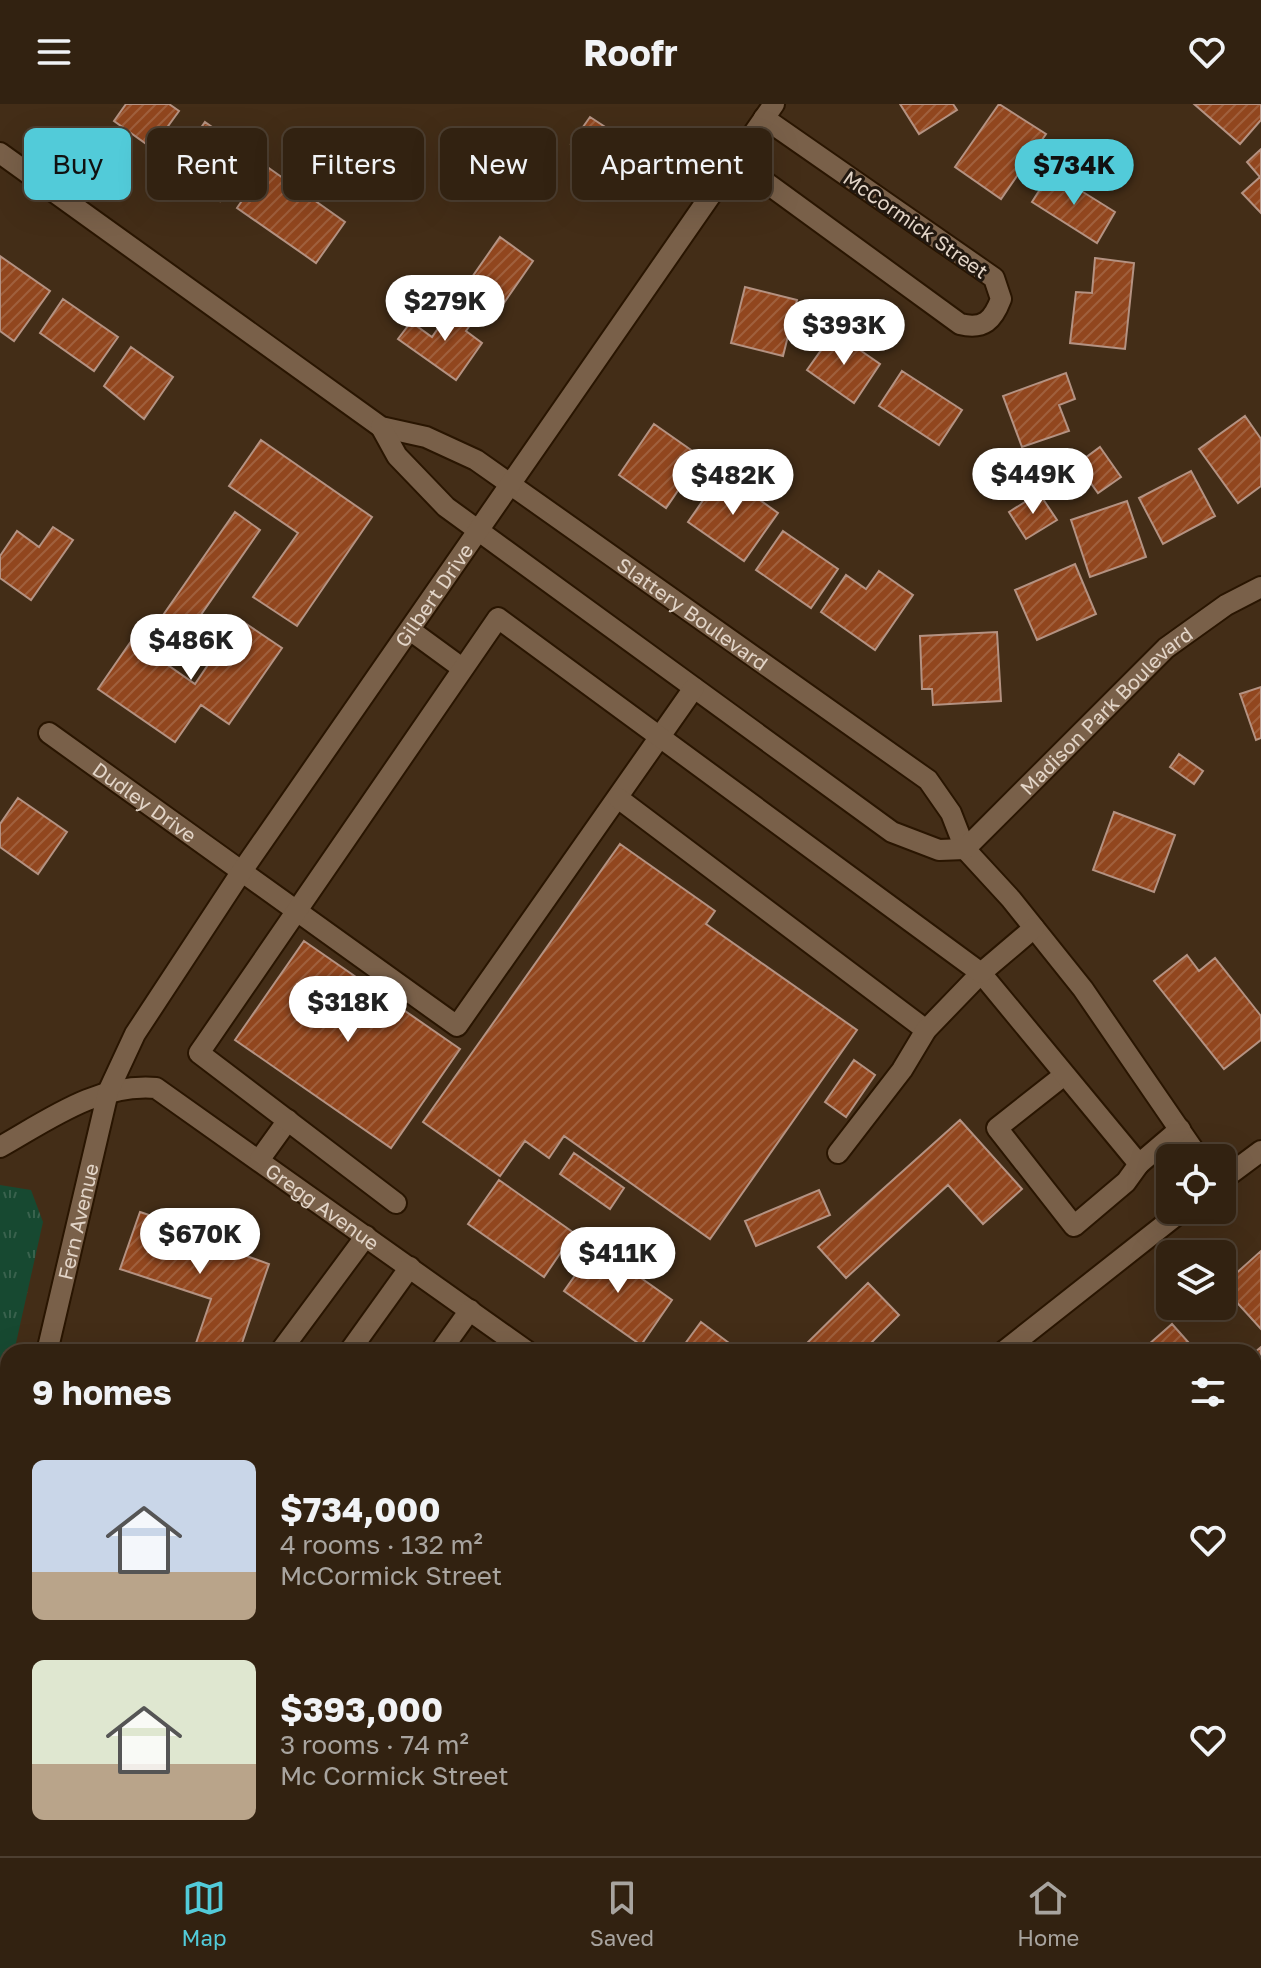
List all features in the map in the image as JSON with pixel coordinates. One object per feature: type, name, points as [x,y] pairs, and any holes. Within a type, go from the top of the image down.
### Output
[{"type":"street","name":"Gilbert Drive","points":[[757,128],[769,111]]},
{"type":"street","name":"McCormick Street","points":[[769,111],[994,278],[1001,299],[994,317],[978,326],[960,324],[772,187]]},
{"type":"street","name":"Slattery Boulevard","points":[[0,153],[381,427],[426,437],[476,460],[928,780],[951,813],[965,849],[1083,989],[1190,1144]]},
{"type":"street","name":"Gilbert Drive","points":[[108,1092],[135,1034],[242,871],[707,200]]},
{"type":"street","name":"Slattery Boulevard","points":[[381,427],[397,456],[425,489],[478,531],[892,832],[939,850],[965,849]]},
{"type":"street","name":"Madison Park Boulevard","points":[[965,849],[1166,648],[1226,605],[1261,587]]},
{"type":"street","points":[[396,1203],[199,1053],[498,618],[981,973],[1063,1076],[1139,1164]]},
{"type":"street","points":[[410,630],[462,668]]},
{"type":"street","points":[[694,688],[618,798],[926,1030]]},
{"type":"street","name":"Dudley Drive","points":[[49,733],[457,1026],[618,798]]},
{"type":"street","points":[[838,1153],[902,1070],[926,1030],[981,973],[1034,928]]},
{"type":"street","points":[[1063,1076],[997,1128],[1074,1226],[1126,1182],[1139,1164],[1180,1129]]},
{"type":"street","name":"Gregg Avenue","points":[[0,1147],[71,1107],[108,1092],[132,1086],[156,1088],[517,1344]]},
{"type":"street","name":"Fern Avenue","points":[[49,1344],[108,1092]]},
{"type":"street","points":[[260,1159],[288,1120]]},
{"type":"street","points":[[1236,1170],[1261,1151]]},
{"type":"street","points":[[1013,1344],[1165,1224]]},
{"type":"street","points":[[286,1344],[366,1236]]},
{"type":"street","points":[[355,1344],[410,1267]]},
{"type":"street","points":[[446,1344],[470,1310]]},
{"type":"green space","points":[[0,1185],[31,1190],[43,1222],[16,1344],[0,1344]]},
{"type":"building","points":[[126,104],[169,104],[179,111],[167,128],[147,128],[147,144],[131,133],[131,128],[124,128],[114,121]]},
{"type":"building","points":[[900,104],[953,104],[957,110],[919,134]]},
{"type":"building","points":[[999,104],[1046,134],[1001,199],[955,167]]},
{"type":"building","points":[[1194,104],[1261,104],[1261,120],[1240,144]]},
{"type":"building","points":[[590,117],[607,128],[582,128]]},
{"type":"building","points":[[1261,149],[1261,213],[1242,193],[1260,177],[1247,162]]},
{"type":"building","points":[[267,167],[283,178],[283,200],[314,200],[345,222],[316,263],[237,208],[243,200],[267,200]]},
{"type":"building","points":[[1051,172],[1115,212],[1097,243],[1032,202]]},
{"type":"building","points":[[500,237],[533,261],[497,313],[463,290]]},
{"type":"building","points":[[0,256],[50,291],[14,341],[0,331]]},
{"type":"building","points":[[1095,258],[1134,263],[1125,349],[1070,343],[1076,292],[1092,293]]},
{"type":"building","points":[[745,287],[797,300],[783,356],[731,343]]},
{"type":"building","points":[[63,299],[118,337],[94,371],[40,333]]},
{"type":"building","points":[[453,307],[473,321],[466,331],[482,343],[456,380],[398,339],[411,322],[432,337]]},
{"type":"building","points":[[834,332],[880,364],[854,403],[807,370]]},
{"type":"building","points":[[131,347],[173,377],[144,419],[104,386]]},
{"type":"building","points":[[902,371],[962,410],[939,445],[879,406]]},
{"type":"building","points":[[1066,373],[1075,399],[1059,405],[1069,431],[1022,447],[1003,396]]},
{"type":"building","points":[[1245,416],[1261,439],[1261,486],[1238,503],[1199,449]]},
{"type":"building","points":[[654,424],[701,457],[666,508],[619,475]]},
{"type":"building","points":[[261,440],[372,517],[297,626],[253,597],[298,533],[229,486]]},
{"type":"building","points":[[1100,447],[1121,477],[1098,493],[1077,464]]},
{"type":"building","points":[[1191,471],[1215,516],[1163,544],[1139,498]]},
{"type":"building","points":[[722,473],[778,513],[744,561],[688,522]]},
{"type":"building","points":[[1039,493],[1057,520],[1026,539],[1009,512]]},
{"type":"building","points":[[1127,501],[1146,557],[1090,577],[1071,520]]},
{"type":"building","points":[[235,512],[260,530],[177,649],[152,631]]},
{"type":"building","points":[[53,527],[73,540],[31,600],[0,578],[0,556],[17,531],[39,547]]},
{"type":"building","points":[[783,531],[838,569],[811,608],[756,570]]},
{"type":"building","points":[[1075,564],[1096,614],[1037,640],[1015,590]]},
{"type":"building","points":[[879,571],[913,595],[875,650],[821,612],[846,575],[866,589]]},
{"type":"building","points":[[239,619],[282,648],[229,724],[201,705],[175,742],[98,689],[132,640],[195,684]]},
{"type":"building","points":[[997,632],[1001,701],[933,705],[932,689],[922,689],[920,636]]},
{"type":"building","points":[[1261,687],[1261,738],[1256,740],[1240,694]]},
{"type":"building","points":[[1179,754],[1203,771],[1194,784],[1170,767]]},
{"type":"building","points":[[18,798],[67,832],[38,874],[0,847],[0,824]]},
{"type":"building","points":[[1114,812],[1175,835],[1154,892],[1093,870]]},
{"type":"building","points":[[620,844],[715,911],[706,924],[857,1030],[710,1239],[564,1136],[549,1158],[525,1141],[500,1176],[423,1122]]},
{"type":"building","points":[[304,941],[460,1049],[391,1148],[235,1040]]},
{"type":"building","points":[[1187,955],[1199,971],[1215,958],[1261,1016],[1261,1040],[1224,1069],[1154,981]]},
{"type":"building","points":[[854,1060],[875,1075],[846,1117],[825,1102]]},
{"type":"building","points":[[960,1120],[1022,1189],[983,1224],[948,1185],[846,1278],[818,1247]]},
{"type":"building","points":[[574,1153],[624,1188],[610,1209],[560,1174]]},
{"type":"building","points":[[499,1180],[574,1233],[544,1277],[468,1224]]},
{"type":"building","points":[[819,1190],[830,1215],[756,1246],[745,1221]]},
{"type":"building","points":[[140,1212],[227,1241],[224,1248],[269,1264],[242,1344],[196,1344],[211,1299],[120,1269]]},
{"type":"building","points":[[596,1246],[672,1300],[640,1344],[564,1291]]},
{"type":"building","points":[[1261,1251],[1261,1329],[1236,1301],[1236,1273]]},
{"type":"building","points":[[868,1283],[899,1315],[870,1344],[806,1344]]},
{"type":"building","points":[[701,1322],[730,1344],[685,1344]]},
{"type":"building","points":[[1172,1324],[1190,1344],[1149,1344]]}]
